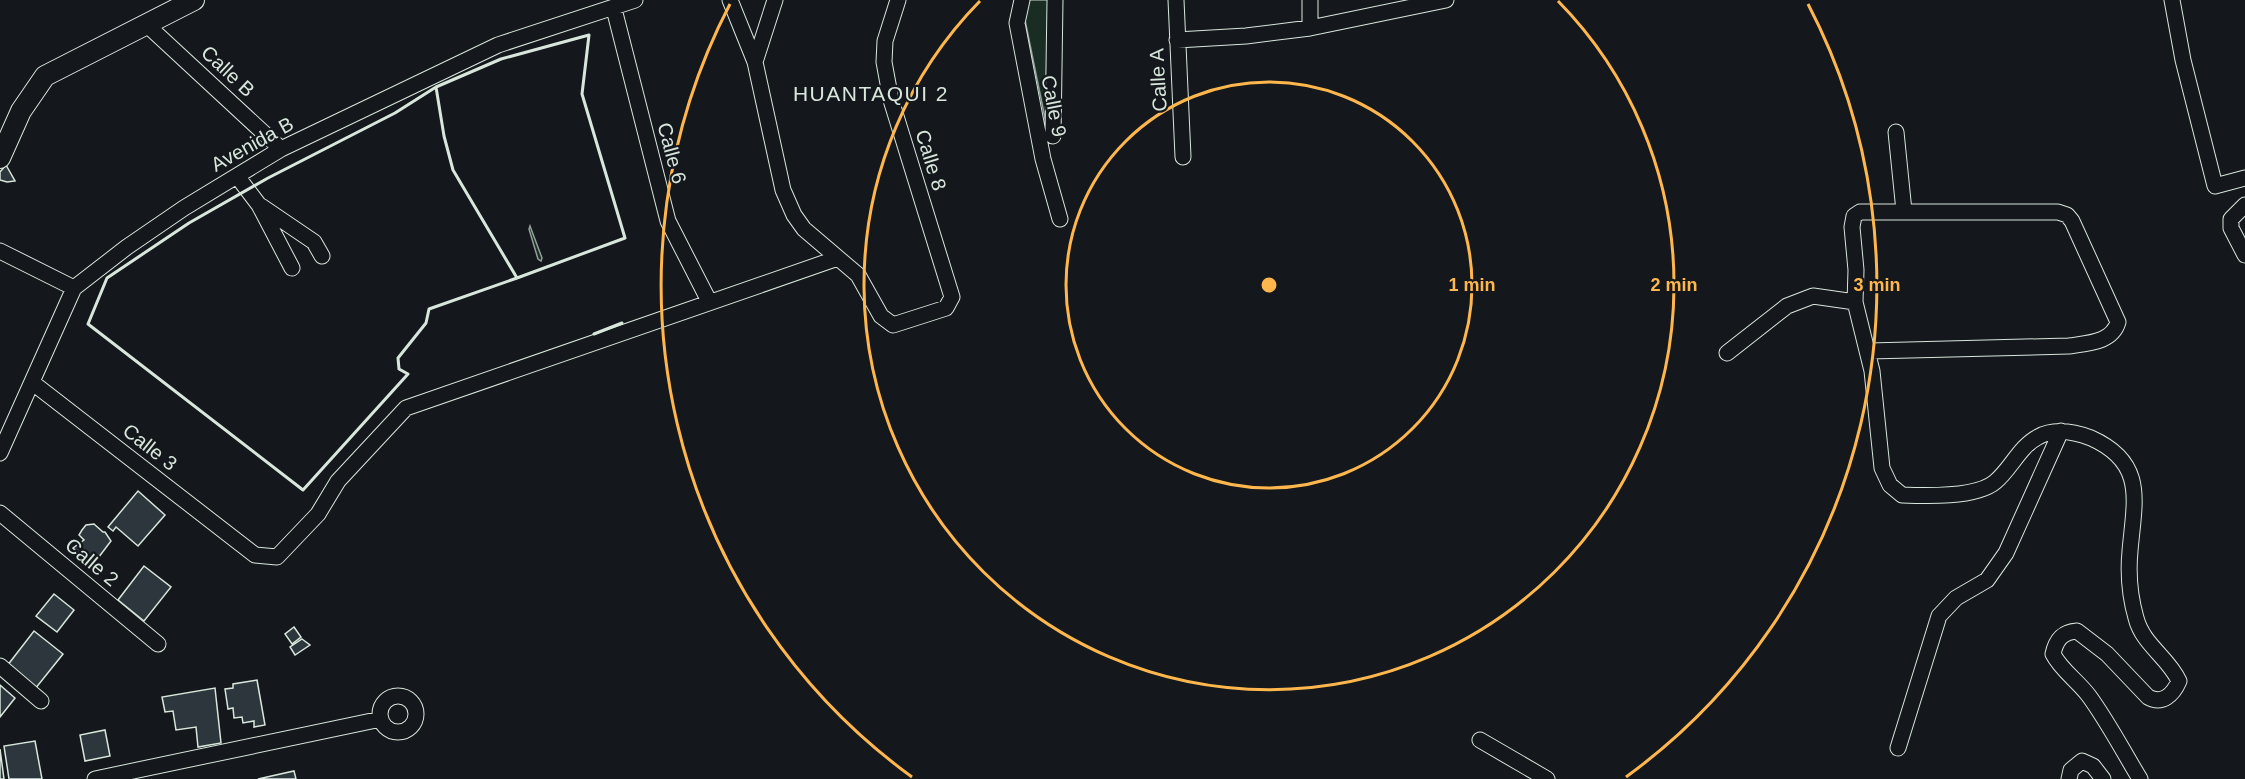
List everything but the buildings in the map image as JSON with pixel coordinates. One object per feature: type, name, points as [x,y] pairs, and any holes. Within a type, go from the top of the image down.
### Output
[{"type":"street","points":[[0,158],[21,111],[45,76],[194,0]]},
{"type":"street","name":"Avenida B","points":[[0,453],[74,288],[127,247],[281,149],[498,45],[614,9],[635,0]]},
{"type":"street","points":[[730,0],[755,63],[786,199],[804,229],[837,258]]},
{"type":"street","points":[[755,63],[776,0]]},
{"type":"street","name":"Calle 8","points":[[837,258],[858,275],[881,316],[893,325],[946,308],[952,297],[891,100],[884,62],[885,41],[898,0]]},
{"type":"street","name":"Calle 9","points":[[1022,0],[1017,23],[1043,159],[1060,219]]},
{"type":"street","points":[[1053,136],[1055,0]]},
{"type":"street","name":"Calle A","points":[[1176,0],[1183,157]]},
{"type":"street","points":[[1310,0],[1310,28]]},
{"type":"street","points":[[1177,40],[1246,36],[1310,28],[1446,0]]},
{"type":"street","points":[[2172,0],[2183,60],[2215,186],[2245,178]]},
{"type":"street","name":"Calle 6","points":[[614,9],[668,221],[708,301]]},
{"type":"street","name":"Calle B","points":[[146,24],[281,149]]},
{"type":"street","points":[[1896,132],[1904,210]]},
{"type":"street","points":[[237,176],[259,205],[292,268]]},
{"type":"street","points":[[259,205],[314,242],[322,256]]},
{"type":"street","points":[[2245,205],[2231,219],[2230,228],[2245,255]]},
{"type":"street","points":[[1869,351],[2069,346],[2097,342],[2112,334],[2118,322],[2067,215],[2058,212],[1877,210],[1854,216],[1852,227],[1856,270],[1855,302],[1869,351],[1882,468],[1890,485],[1902,495],[1979,491],[1995,482],[2030,442],[2040,436],[2061,432],[2080,434],[2100,442],[2127,469],[2136,492],[2130,553],[2130,586],[2135,617],[2145,638],[2179,681],[2175,690],[2163,699],[2154,700],[2148,697],[2107,654],[2077,631],[2068,632],[2060,638],[2053,654],[2058,664],[2079,683],[2101,713],[2140,779]]},
{"type":"street","points":[[0,251],[74,288]]},
{"type":"street","points":[[708,301],[837,258]]},
{"type":"street","points":[[1727,353],[1787,306],[1813,296],[1855,302]]},
{"type":"street","name":"Calle 3","points":[[33,383],[255,555],[273,558],[282,554],[318,514],[338,481],[392,422],[411,406],[708,301]]},
{"type":"street","points":[[1898,748],[1939,616],[1956,598],[1987,580],[2006,553],[2061,432]]},
{"type":"street","name":"Calle 2","points":[[0,513],[158,644]]},
{"type":"street","points":[[0,666],[41,701]]},
{"type":"street","points":[[95,779],[116,777],[381,720]]},
{"type":"street","points":[[1480,740],[1547,779]]},
{"type":"street","points":[[2069,779],[2071,770],[2082,761],[2093,766],[2103,779]]},
{"type":"green space","points":[[1029,0],[1048,0],[1048,133],[1025,20]]},
{"type":"green space","points":[[530,226],[542,258],[541,261],[538,259]]},
{"type":"wall","points":[[589,35],[582,94],[625,238],[517,278],[453,170],[444,136],[436,87],[501,59],[589,35]]},
{"type":"wall","points":[[436,87],[444,136],[453,170],[517,278],[429,309],[426,323],[398,358],[399,369],[408,374],[303,490],[88,324],[107,278],[189,223],[268,178],[395,113],[436,87]]},
{"type":"wall","points":[[594,334],[622,323]]},
{"type":"district","name":"HUANTAQUI 2","points":[[871,93]]}]
